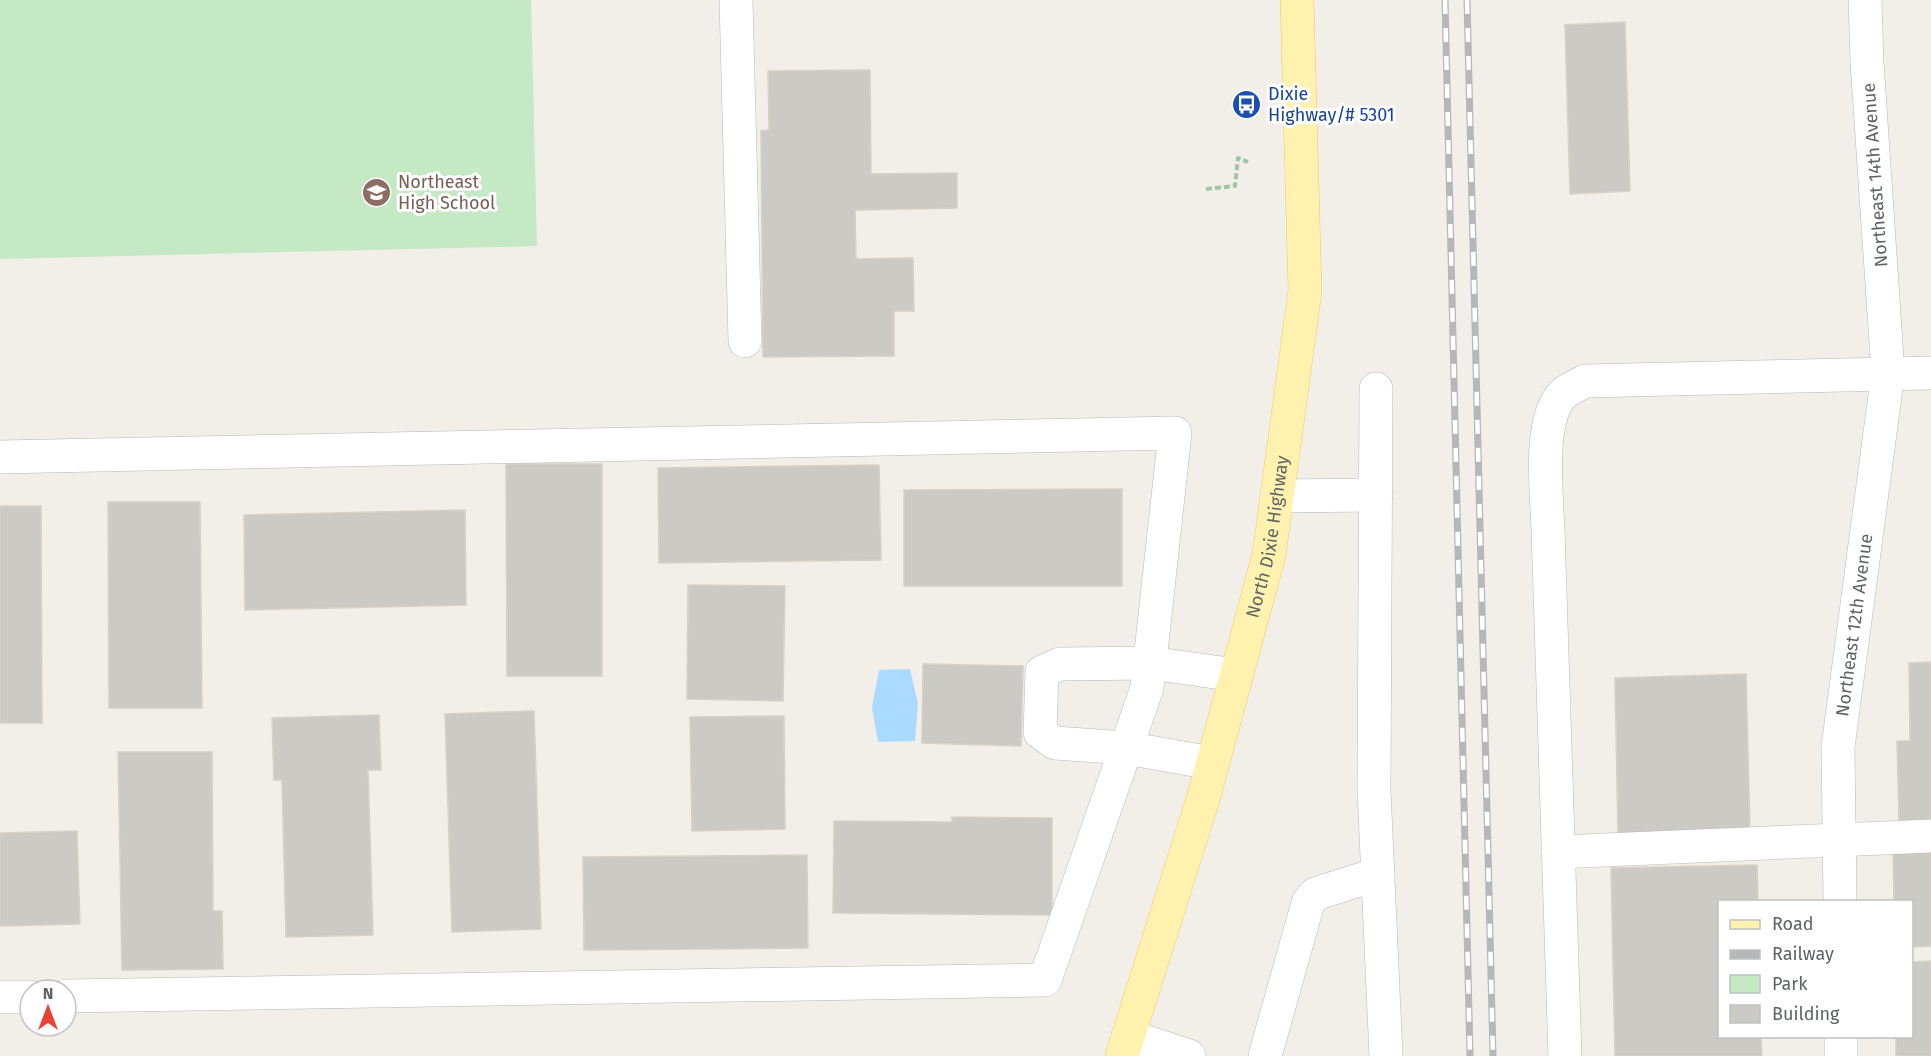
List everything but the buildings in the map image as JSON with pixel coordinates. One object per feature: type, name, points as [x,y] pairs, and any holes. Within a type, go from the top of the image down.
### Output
[{"type":"main road","name":"North Dixie Highway","points":[[1125,1046],[1212,763],[1269,555],[1305,291],[1297,0]]},
{"type":"street","points":[[736,0],[745,341]]},
{"type":"street","name":"Northeast 14th Avenue","points":[[1865,0],[1887,361]]},
{"type":"street","points":[[1565,1056],[1546,443],[1549,417],[1564,393],[1585,381],[1887,361],[1931,373]]},
{"type":"street","name":"Northeast 12th Avenue","points":[[1840,900],[1838,747],[1887,361]]},
{"type":"street","points":[[1376,389],[1374,790],[1386,1056]]},
{"type":"street","points":[[0,458],[1175,433],[1148,688],[1045,980],[78,996]]},
{"type":"street","points":[[1277,496],[1376,495]]},
{"type":"street","points":[[1212,763],[1126,748],[1055,743],[1040,732],[1042,672],[1060,664],[1150,663],[1236,675]]},
{"type":"street","points":[[1558,852],[1931,836]]},
{"type":"street","points":[[1265,1056],[1308,903],[1315,894],[1378,874]]},
{"type":"street","points":[[0,997],[18,997]]},
{"type":"street","points":[[1841,1038],[1841,1056]]},
{"type":"street","points":[[1125,1046],[1189,1056]]},
{"type":"path","points":[[1206,189],[1235,186],[1238,158],[1248,162]]},
{"type":"green space","points":[[0,0],[531,0],[537,246],[0,259]]},
{"type":"water","points":[[910,669],[918,704],[915,741],[878,742],[872,707],[879,670]]},
{"type":"railway","points":[[1445,0],[1470,1056]]},
{"type":"railway","points":[[1467,0],[1493,1056]]},
{"type":"place","name":"Dixie Highway/# 5301","points":[[1247,104]]},
{"type":"place","name":"Northeast High School","points":[[377,192]]}]
